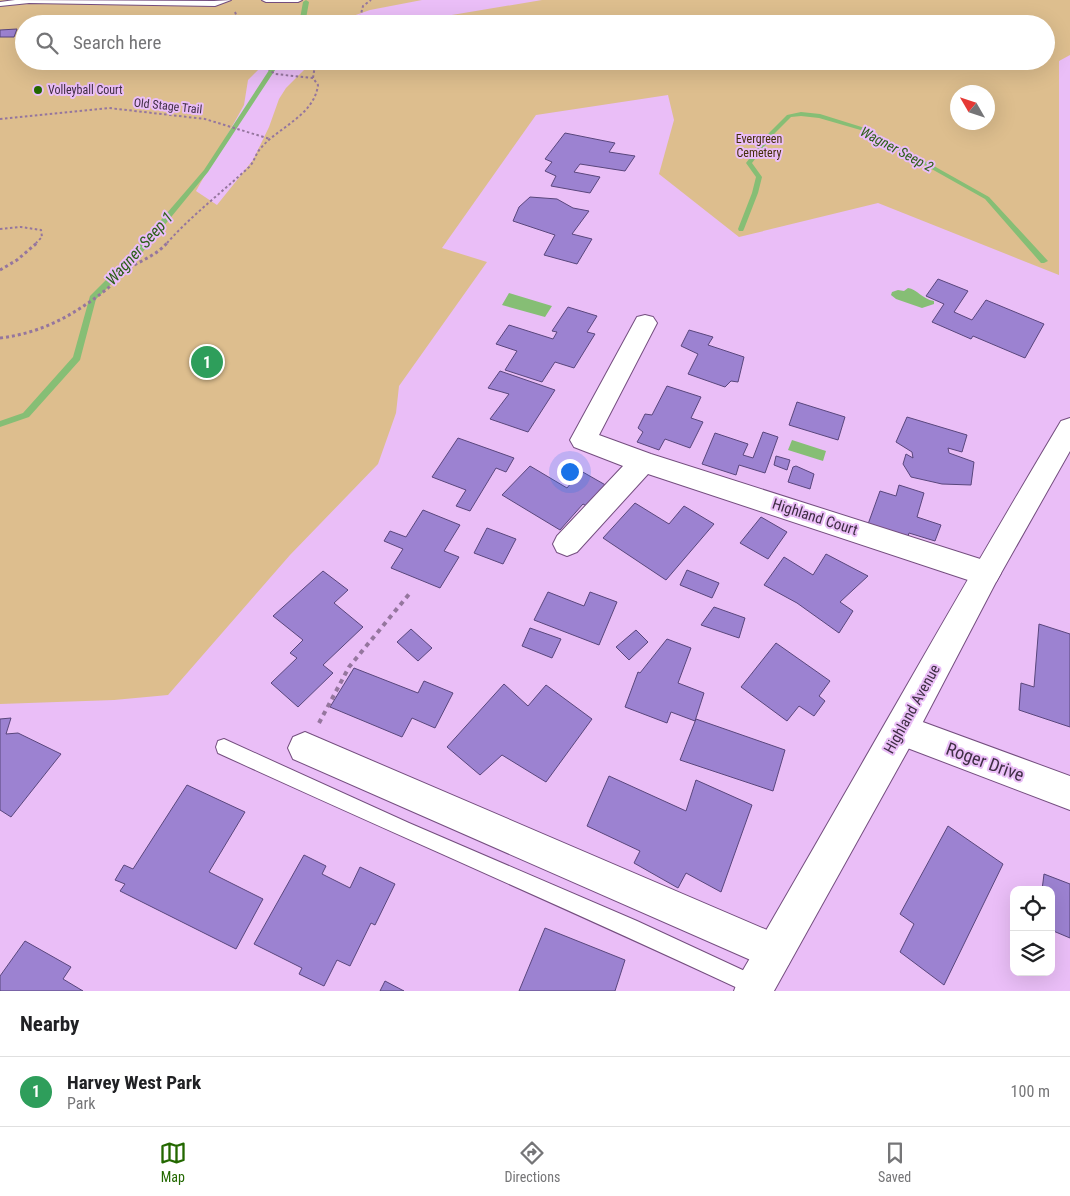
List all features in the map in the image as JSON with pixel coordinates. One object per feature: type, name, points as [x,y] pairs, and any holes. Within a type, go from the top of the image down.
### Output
[{"type":"street","name":"Highland Court","points":[[645,324],[583,440],[643,462],[986,573]]},
{"type":"street","name":"Highland Avenue","points":[[754,988],[901,730],[986,573],[1070,428]]},
{"type":"street","points":[[567,544],[643,462]]},
{"type":"street","name":"Roger Drive","points":[[901,730],[1070,793]]},
{"type":"street","points":[[306,748],[774,952]]},
{"type":"lane","points":[[0,4],[30,1],[214,4],[227,0]]},
{"type":"lane","points":[[266,0],[298,0]]},
{"type":"lane","points":[[224,747],[403,829],[630,928],[754,988]]},
{"type":"path","points":[[361,15],[363,6],[371,0]]},
{"type":"path","points":[[270,70],[275,74],[313,78]]},
{"type":"path","points":[[0,338],[18,336],[58,323],[96,294],[108,288],[121,274],[158,253],[185,223],[250,167],[254,156],[313,101],[318,92],[318,85],[313,78],[314,70]]},
{"type":"path","name":"Old Stage Trail","points":[[0,119],[109,108],[205,119],[271,139]]},
{"type":"path","points":[[0,229],[18,225],[32,227],[41,230],[42,237],[21,258],[0,270]]},
{"type":"path","points":[[306,748],[349,667],[410,593]]},
{"type":"green space","name":"Evergreen Cemetery","points":[[0,0],[422,0],[370,10],[356,15],[15,15],[15,70],[258,70],[248,80],[244,105],[196,191],[217,205],[253,160],[269,127],[279,99],[286,88],[304,70],[1055,70],[1055,15],[453,15],[542,0],[1070,0],[1070,55],[1059,61],[1059,275],[878,203],[739,237],[659,174],[674,120],[668,95],[536,115],[442,248],[487,262],[399,386],[396,413],[378,464],[290,555],[168,695],[114,700],[0,704]]},
{"type":"shaded area","points":[[908,288],[934,301],[934,304],[922,308],[896,299],[891,295],[892,292],[904,291]]},
{"type":"shaded area","points":[[509,293],[552,306],[545,317],[502,305]]},
{"type":"shaded area","points":[[792,440],[826,451],[823,461],[788,450]]},
{"type":"building","points":[[15,29],[14,37],[0,37],[0,30]]},
{"type":"building","points":[[565,133],[615,143],[609,152],[635,156],[625,171],[580,164],[574,172],[600,177],[590,193],[551,186],[556,176],[545,171],[552,162],[545,159]]},
{"type":"building","points":[[530,197],[557,199],[573,208],[589,211],[572,234],[592,239],[577,264],[544,255],[555,235],[513,221],[519,207]]},
{"type":"building","points":[[938,279],[968,291],[954,312],[972,320],[986,300],[1044,324],[1025,358],[973,336],[971,339],[932,322],[944,304],[926,296]]},
{"type":"building","points":[[568,307],[597,316],[587,332],[595,334],[574,368],[555,362],[542,382],[505,370],[517,351],[496,344],[509,325],[553,339],[557,332],[552,331]]},
{"type":"building","points":[[689,330],[713,337],[708,345],[744,357],[738,382],[731,381],[725,387],[688,374],[698,354],[681,346]]},
{"type":"building","points":[[500,371],[555,390],[528,432],[490,419],[509,394],[488,388]]},
{"type":"building","points":[[667,386],[701,397],[691,418],[703,422],[690,448],[665,439],[659,450],[637,442],[643,432],[638,428],[645,414],[652,415]]},
{"type":"building","points":[[797,402],[845,417],[838,440],[789,425]]},
{"type":"building","points":[[907,417],[967,435],[962,452],[948,448],[949,453],[974,462],[971,485],[942,484],[911,477],[903,464],[906,454],[913,458],[912,452],[896,442]]},
{"type":"building","points":[[763,432],[778,437],[765,473],[739,465],[736,475],[702,464],[715,433],[748,444],[743,455],[753,458]]},
{"type":"building","points":[[458,438],[514,458],[506,472],[496,468],[470,511],[456,506],[466,490],[432,477]]},
{"type":"building","points":[[776,456],[790,460],[787,470],[774,465]]},
{"type":"building","points":[[530,466],[567,488],[581,471],[609,487],[590,508],[583,504],[560,530],[502,495]]},
{"type":"building","points":[[796,466],[814,474],[810,489],[788,482],[793,467]]},
{"type":"building","points":[[899,485],[924,493],[917,517],[941,525],[935,541],[909,533],[906,542],[867,527],[880,491],[896,496]]},
{"type":"building","points":[[635,503],[669,524],[684,506],[714,524],[666,580],[603,538]]},
{"type":"building","points":[[423,510],[460,525],[444,551],[459,557],[440,588],[391,568],[403,549],[384,541],[390,531],[406,537]]},
{"type":"building","points":[[761,517],[787,532],[768,559],[740,543]]},
{"type":"building","points":[[487,528],[516,539],[503,564],[474,553]]},
{"type":"building","points":[[826,554],[868,576],[840,602],[853,611],[839,633],[797,603],[764,585],[784,557],[813,575]]},
{"type":"building","points":[[687,570],[719,583],[712,598],[680,585]]},
{"type":"building","points":[[323,571],[348,590],[334,603],[363,627],[323,665],[333,673],[298,707],[271,683],[297,658],[290,653],[303,640],[273,616]]},
{"type":"building","points":[[548,592],[584,606],[590,592],[617,602],[599,645],[534,620]]},
{"type":"building","points":[[714,607],[745,618],[739,638],[701,625]]},
{"type":"building","points":[[1039,624],[1070,634],[1070,727],[1019,710],[1021,683],[1034,687]]},
{"type":"building","points":[[530,628],[561,639],[552,658],[522,646]]},
{"type":"building","points":[[411,629],[432,648],[418,661],[397,642]]},
{"type":"building","points":[[636,630],[648,642],[629,660],[616,647]]},
{"type":"building","points":[[667,639],[691,648],[678,683],[704,693],[695,721],[671,712],[667,723],[625,707],[638,672],[640,673]]},
{"type":"building","points":[[776,643],[830,681],[819,696],[825,701],[814,716],[799,706],[787,721],[741,687]]},
{"type":"building","points":[[354,668],[418,693],[424,681],[453,693],[435,728],[412,718],[402,737],[330,707]]},
{"type":"building","points":[[504,684],[528,706],[546,685],[592,719],[546,782],[502,755],[480,775],[447,747]]},
{"type":"building","points":[[11,718],[6,734],[18,733],[61,754],[11,817],[0,810],[0,719]]},
{"type":"building","points":[[696,719],[785,750],[773,791],[680,760]]},
{"type":"building","points":[[609,776],[686,811],[696,780],[752,805],[721,892],[686,873],[678,888],[634,863],[640,851],[587,826]]},
{"type":"building","points":[[187,785],[245,812],[209,872],[263,899],[236,949],[120,891],[125,884],[115,880],[124,865],[133,869]]},
{"type":"building","points":[[948,826],[1003,864],[944,985],[900,952],[914,924],[900,914]]},
{"type":"building","points":[[304,855],[326,866],[322,874],[350,888],[360,867],[395,884],[375,925],[371,923],[350,966],[337,960],[324,986],[299,974],[302,968],[254,944]]},
{"type":"building","points":[[1044,874],[1070,884],[1070,938],[1055,932],[1055,886],[1042,886]]},
{"type":"building","points":[[545,928],[625,960],[615,991],[519,991]]},
{"type":"building","points":[[25,941],[71,967],[63,979],[83,991],[0,991],[0,976]]},
{"type":"building","points":[[385,981],[404,991],[380,991]]},
{"type":"waterway","name":"Wagner Seep 1","points":[[304,15],[306,2]]},
{"type":"waterway","name":"Wagner Seep 1","points":[[0,424],[26,415],[77,358],[93,298],[133,258],[206,171],[272,70]]},
{"type":"waterway","name":"Wagner Seep 2","points":[[741,229],[759,177],[749,163],[771,134],[789,116],[801,114],[820,116],[866,130],[987,198],[1044,261]]},
{"type":"place","name":"Volleyball Court","points":[[38,90]]},
{"type":"place","name":"Harvey West Park","points":[[207,362]]}]
